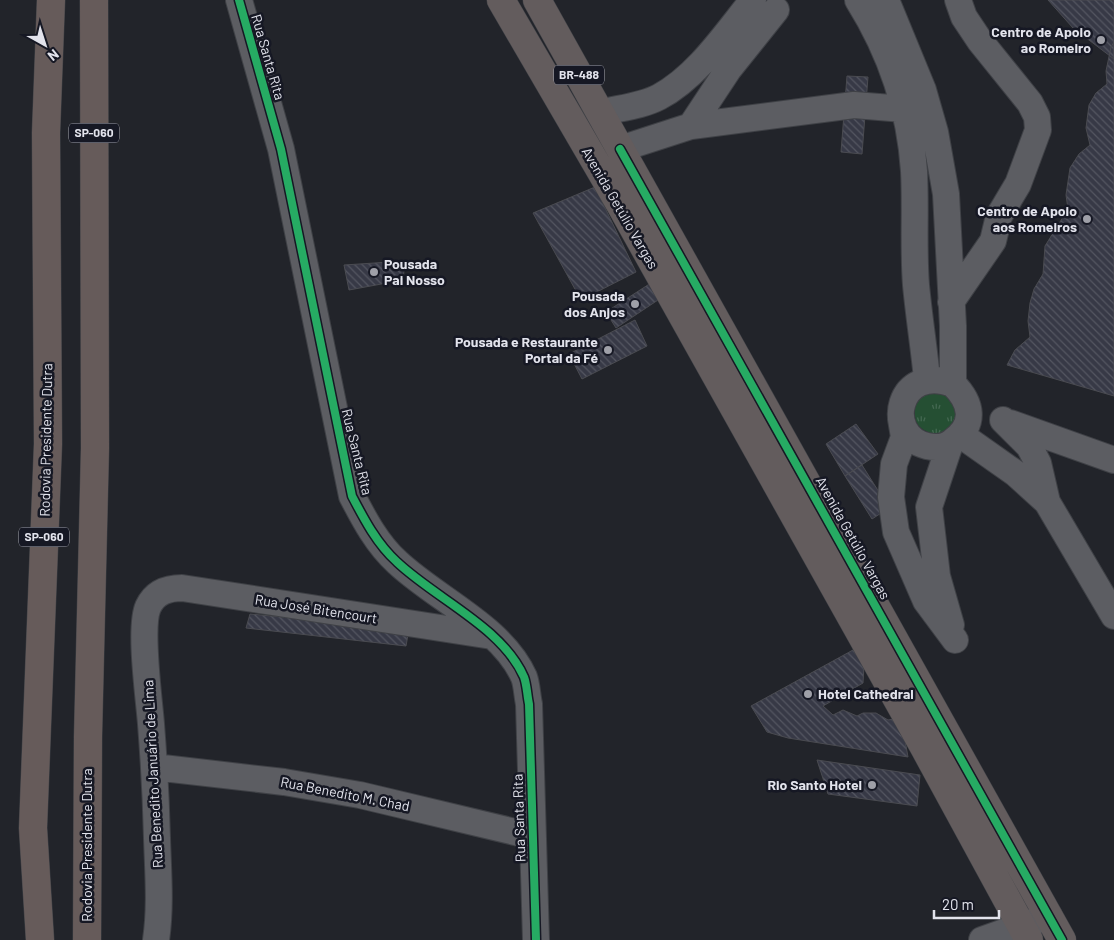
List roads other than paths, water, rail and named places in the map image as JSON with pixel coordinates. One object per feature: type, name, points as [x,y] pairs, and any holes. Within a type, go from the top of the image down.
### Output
[{"type":"highway","name":"Rodovia Presidente Dutra","points":[[40,940],[33,828],[48,444],[46,133],[51,0]]},
{"type":"highway","name":"Rodovia Presidente Dutra","points":[[87,940],[88,737],[95,448],[94,0]]},
{"type":"main road","name":"Avenida Getúlio Vargas","points":[[502,0],[582,142],[621,206],[925,749],[1025,933]]},
{"type":"main road","name":"Avenida Getúlio Vargas","points":[[537,0],[1062,940]]},
{"type":"main road","points":[[582,142],[620,149]]},
{"type":"street","name":"Rua Santa Rita","points":[[239,0],[281,148],[352,496],[366,523],[397,562],[492,636],[513,658],[525,679],[529,704],[536,940]]},
{"type":"street","points":[[858,0],[872,22],[892,65],[904,108],[914,170],[916,285],[927,380]]},
{"type":"street","points":[[886,0],[923,90],[935,132],[946,194],[950,302],[953,326],[953,384]]},
{"type":"street","points":[[950,302],[993,241],[1000,216],[1018,184],[1038,130],[1037,117],[1030,103],[980,41],[964,17],[958,0]]},
{"type":"street","points":[[600,113],[660,96],[681,82],[764,5]]},
{"type":"street","points":[[691,126],[728,70],[764,5]]},
{"type":"street","points":[[620,149],[691,126],[854,105],[904,108]]},
{"type":"street","points":[[941,379],[953,384],[964,395],[969,410],[968,423],[955,440],[929,507],[937,576],[955,640],[926,601],[896,532],[891,497],[894,464],[904,437],[901,406],[906,394],[916,385],[927,380],[941,379]]},
{"type":"street","points":[[969,410],[1003,420],[1114,460]]},
{"type":"street","points":[[901,419],[907,433],[919,444],[934,447],[955,440],[1015,473],[1047,502]]},
{"type":"street","points":[[1003,420],[1028,446],[1038,464],[1047,502],[1114,616]]},
{"type":"street","name":"Rua José Bitencourt","points":[[147,609],[160,592],[170,588],[182,588],[492,636]]},
{"type":"street","name":"Rua Benedito Januário de Lima","points":[[147,609],[145,642],[154,766],[160,910],[156,940]]},
{"type":"street","name":"Rua Benedito M. Chad","points":[[154,766],[284,782],[360,795],[532,836]]},
{"type":"street","points":[[982,940],[1025,933],[1049,916]]},
{"type":"place","name":"Centro de Apoio ao Romeiro","points":[[1101,40]]},
{"type":"place","name":"Centro de Apoio aos Romeiros","points":[[1087,219]]},
{"type":"place","name":"Pousada Pai Nosso","points":[[374,272]]},
{"type":"place","name":"Pousada dos Anjos","points":[[635,304]]},
{"type":"place","name":"Pousada e Restaurante Portal da Fé","points":[[608,350]]},
{"type":"place","name":"Hotel Cathedral","points":[[808,694]]},
{"type":"place","name":"Rio Santo Hotel","points":[[872,785]]}]
